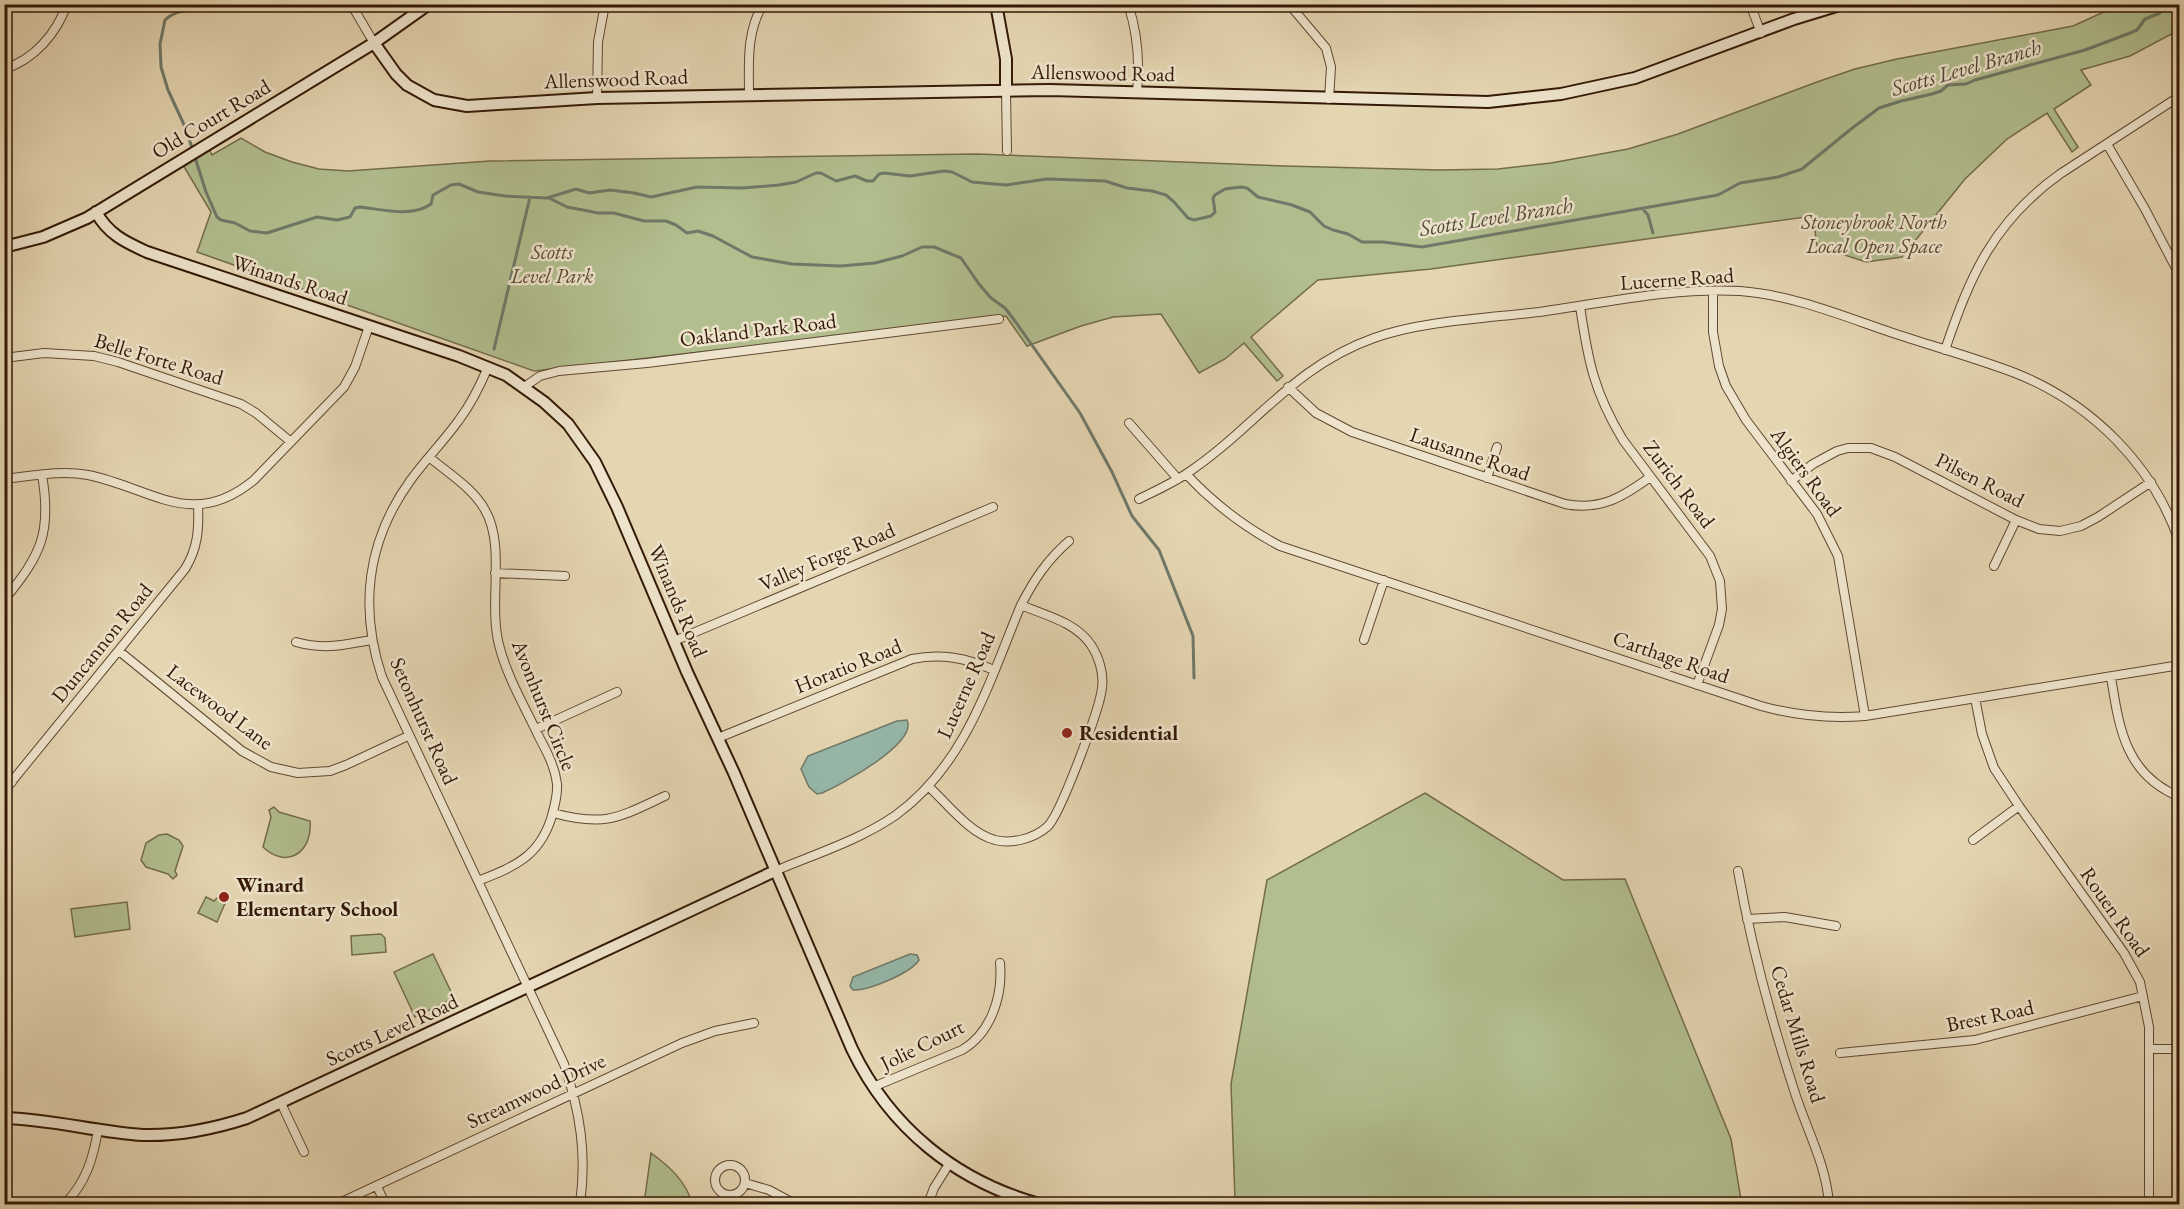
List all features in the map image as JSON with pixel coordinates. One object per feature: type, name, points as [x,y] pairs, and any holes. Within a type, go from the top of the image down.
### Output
[{"type":"street","points":[[4,69],[26,59],[44,44],[57,26],[67,4]]},
{"type":"street","points":[[351,4],[374,43]]},
{"type":"street","name":"Old Court Road","points":[[4,246],[50,234],[96,212],[374,43],[429,4]]},
{"type":"street","points":[[597,98],[598,42],[605,4]]},
{"type":"street","points":[[749,95],[750,37],[763,4]]},
{"type":"street","points":[[996,4],[1006,59],[1007,152]]},
{"type":"street","points":[[1128,4],[1135,27],[1140,64],[1137,92]]},
{"type":"street","points":[[1289,4],[1326,48],[1331,67],[1329,99]]},
{"type":"street","points":[[1750,4],[1761,33]]},
{"type":"street","name":"Allenswood Road","points":[[374,43],[396,74],[407,85],[419,93],[449,104],[467,106],[597,98],[1006,91],[1137,92],[1488,102],[1561,94],[1635,78],[1794,19],[1843,4]]},
{"type":"street","points":[[1945,350],[1964,296],[1986,251],[2014,214],[2044,185],[2180,96]]},
{"type":"street","points":[[2107,144],[2180,276]]},
{"type":"street","name":"Winands Road","points":[[96,212],[108,230],[147,252],[369,326],[506,375],[556,412],[578,437],[595,462],[617,507],[852,1049],[873,1087],[903,1125],[949,1164],[1001,1192],[1039,1204]]},
{"type":"street","name":"Lucerne Road","points":[[1139,499],[1186,474],[1209,457],[1288,387],[1336,354],[1376,337],[1428,326],[1681,293],[1713,291],[1757,293],[1806,304],[2016,374],[2060,396],[2102,426],[2120,443],[2151,482],[2170,518],[2180,544]]},
{"type":"street","name":"Algiers Road","points":[[1713,291],[1713,332],[1719,366],[1726,386],[1746,420],[1821,521],[1838,556],[1865,716]]},
{"type":"street","name":"Zurich Road","points":[[1580,306],[1588,359],[1595,383],[1612,422],[1710,556],[1720,581],[1722,609],[1719,625],[1697,685]]},
{"type":"street","name":"Oakland Park Road","points":[[524,387],[540,376],[559,371],[647,363],[999,319]]},
{"type":"street","points":[[4,479],[74,473],[164,500],[198,506],[240,491],[254,480],[344,387],[369,326]]},
{"type":"street","name":"Belle Forte Road","points":[[4,358],[44,353],[69,353],[118,362],[241,404],[291,441]]},
{"type":"street","name":"Setonhurst Road","points":[[488,368],[459,420],[399,497],[378,544],[373,560],[369,591],[371,640],[382,677],[408,736],[564,1064],[578,1109],[583,1150],[580,1204]]},
{"type":"street","name":"Lausanne Road","points":[[1288,387],[1316,413],[1352,432],[1557,502],[1579,507],[1605,504],[1628,494],[1650,477]]},
{"type":"street","points":[[1129,423],[1178,478]]},
{"type":"street","points":[[1486,478],[1497,447]]},
{"type":"street","name":"Pilsen Road","points":[[1791,481],[1813,464],[1837,451],[1848,448],[1871,448],[1896,457],[2016,520],[2038,529],[2060,531],[2098,517],[2151,482]]},
{"type":"street","name":"Avonhurst Circle","points":[[429,457],[466,488],[485,509],[495,535],[494,618],[499,645],[504,663],[555,773],[557,792],[553,813],[542,841],[533,852],[509,868],[477,881]]},
{"type":"street","name":"Carthage Road","points":[[1186,474],[1221,509],[1260,536],[1305,555],[1761,706],[1803,717],[1865,716],[2180,665]]},
{"type":"street","points":[[4,600],[27,572],[40,548],[47,510],[42,475]]},
{"type":"street","name":"Duncannon Road","points":[[4,791],[191,559],[198,538],[198,506]]},
{"type":"street","name":"Valley Forge Road","points":[[674,640],[993,507]]},
{"type":"street","points":[[1994,566],[2016,520]]},
{"type":"street","name":"Lucerne Road","points":[[776,871],[881,824],[910,803],[944,769],[968,731],[1021,605],[1043,567],[1069,541]]},
{"type":"street","points":[[495,573],[565,576]]},
{"type":"street","points":[[1364,640],[1384,580]]},
{"type":"street","points":[[928,786],[974,829],[994,839],[1005,841],[1027,838],[1047,827],[1059,811],[1100,700],[1102,676],[1096,654],[1078,631],[1021,605]]},
{"type":"street","points":[[296,642],[326,648],[371,640]]},
{"type":"street","name":"Lacewood Lane","points":[[119,651],[242,751],[271,767],[298,773],[330,771],[408,736]]},
{"type":"street","name":"Horatio Road","points":[[718,738],[912,659],[927,656],[959,657],[994,670]]},
{"type":"street","points":[[2111,677],[2118,724],[2128,750],[2146,775],[2166,791],[2180,797]]},
{"type":"street","points":[[536,729],[617,692]]},
{"type":"street","name":"Rouen Road","points":[[1975,698],[1982,734],[1994,768],[2124,953],[2140,982],[2149,1027],[2149,1204]]},
{"type":"street","points":[[4,776],[12,782]]},
{"type":"street","points":[[553,813],[590,821],[605,820],[619,817],[664,796]]},
{"type":"street","points":[[1973,840],[2019,806]]},
{"type":"street","name":"Scotts Level Road","points":[[4,1118],[40,1120],[144,1135],[193,1132],[247,1118],[776,871]]},
{"type":"street","name":"Cedar Mills Road","points":[[1738,871],[1747,919],[1793,1088],[1820,1158],[1829,1204]]},
{"type":"street","points":[[1747,919],[1785,918],[1836,926]]},
{"type":"street","name":"Jolie Court","points":[[873,1087],[962,1050],[982,1035],[998,995],[1000,963]]},
{"type":"street","name":"Brest Road","points":[[1840,1053],[1975,1040],[2144,996]]},
{"type":"street","name":"Streamwood Drive","points":[[337,1204],[682,1043],[715,1031],[754,1023]]},
{"type":"street","points":[[2149,1049],[2180,1049]]},
{"type":"street","points":[[281,1103],[304,1152]]},
{"type":"street","points":[[65,1204],[82,1183],[89,1169],[98,1130]]},
{"type":"street","points":[[928,1204],[934,1188],[949,1164]]},
{"type":"street","points":[[735,1165],[744,1172],[745,1183],[739,1193],[729,1195],[720,1191],[716,1186],[716,1175],[724,1166],[735,1165]]},
{"type":"street","points":[[745,1183],[769,1190],[795,1204]]},
{"type":"street","points":[[376,1186],[385,1204]]},
{"type":"green space","name":"Scotts Level Park","points":[[2119,5],[2179,5],[2179,30],[2130,56],[2081,70],[2091,85],[2054,109],[2078,147],[2072,152],[2047,113],[2007,139],[1965,179],[1902,257],[1866,262],[1817,246],[1813,216],[1431,269],[1318,280],[1251,337],[1283,376],[1277,381],[1244,343],[1225,359],[1199,373],[1161,314],[1113,317],[1027,346],[1006,316],[534,371],[197,252],[211,212],[183,165],[209,149],[212,155],[241,138],[265,152],[292,162],[319,169],[348,171],[490,161],[977,154],[1285,166],[1439,170],[1498,169],[1551,163],[1628,149],[1678,134],[1855,69],[2073,26]]},
{"type":"green space","points":[[1425,793],[1563,880],[1625,879],[1731,1139],[1741,1200],[1235,1200],[1231,1084],[1267,880]]},
{"type":"green space","points":[[274,807],[279,812],[310,821],[307,841],[297,854],[281,857],[263,847],[271,817],[269,810]]},
{"type":"green space","points":[[167,834],[179,840],[183,846],[175,871],[177,875],[173,879],[168,874],[146,867],[141,860],[146,843],[159,835]]},
{"type":"green space","points":[[206,897],[214,901],[222,898],[226,901],[217,922],[198,913]]},
{"type":"green space","points":[[127,902],[130,929],[75,937],[71,909]]},
{"type":"green space","points":[[381,934],[385,938],[386,952],[352,955],[351,936]]},
{"type":"green space","points":[[433,954],[454,998],[415,1017],[394,972]]},
{"type":"green space","points":[[651,1153],[676,1175],[690,1196],[692,1204],[644,1204]]},
{"type":"shaded area","points":[[907,720],[907,729],[901,740],[876,762],[822,793],[817,794],[809,787],[801,769],[808,756],[897,721]]},
{"type":"shaded area","points":[[910,954],[917,955],[919,960],[899,975],[860,990],[853,990],[850,986],[853,977]]},
{"type":"waterway","name":"Scotts Level Branch","points":[[207,4],[175,13],[165,20],[160,44],[161,67],[217,217],[250,231],[267,233],[317,217],[337,220],[350,217],[355,208],[360,207],[396,212],[415,211],[431,204],[433,195],[451,185],[459,184],[478,192],[505,196],[547,198],[576,189],[589,193],[610,190],[651,197],[697,187],[743,188],[779,185],[796,182],[816,173],[821,173],[836,181],[855,176],[873,181],[879,174],[884,173],[910,176],[944,171],[952,172],[972,182],[1006,185],[1047,179],[1105,181],[1127,188],[1166,195],[1188,218],[1194,220],[1211,216],[1215,212],[1213,198],[1215,195],[1225,189],[1241,187],[1247,188],[1258,197],[1310,212],[1324,226],[1348,234],[1362,242],[1422,247],[1718,195],[1740,183],[1778,177],[1802,169],[1879,108],[1932,94],[1948,85],[1966,84],[2085,50],[2137,30],[2145,19],[2160,13],[2166,4]]},
{"type":"waterway","points":[[494,349],[530,197]]},
{"type":"waterway","points":[[549,198],[567,207],[598,213],[614,213],[644,221],[666,221],[687,233],[698,231],[713,236],[752,257],[792,264],[841,266],[875,263],[902,256],[922,247],[934,247],[961,258],[979,284],[991,298],[1005,308],[1015,321],[1080,413],[1112,472],[1132,516],[1159,550],[1193,636],[1194,678]]},
{"type":"waterway","points":[[1642,208],[1648,215],[1653,233]]},
{"type":"place","name":"Residential","points":[[1067,733]]},
{"type":"place","name":"Winard Elementary School","points":[[224,897]]},
{"type":"park label","name":"Stoneybrook North Local Open Space","points":[[1874,234]]}]
